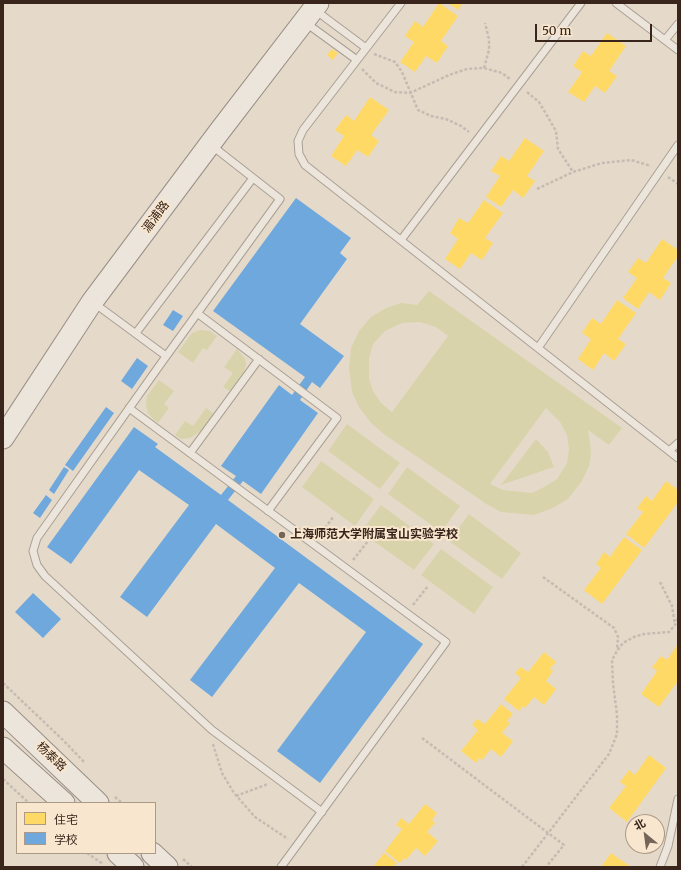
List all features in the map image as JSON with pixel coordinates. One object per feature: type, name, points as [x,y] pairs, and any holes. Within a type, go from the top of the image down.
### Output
[{"type":"street","name":"湄浦路","points":[[3,438],[92,302],[312,11]]},
{"type":"street","name":"杨泰路","points":[[3,712],[105,798]]},
{"type":"street","name":"杨泰路","points":[[3,748],[63,802]]},
{"type":"street","points":[[119,854],[133,867]]},
{"type":"street","points":[[153,854],[167,867]]},
{"type":"lane","points":[[401,3],[303,130],[298,141],[299,154],[305,165],[678,458]]},
{"type":"lane","points":[[401,240],[581,3]]},
{"type":"lane","points":[[616,3],[678,50]]},
{"type":"lane","points":[[312,11],[365,49]]},
{"type":"lane","points":[[312,11],[357,60]]},
{"type":"lane","points":[[665,40],[678,24]]},
{"type":"lane","points":[[210,144],[280,199],[37,538],[33,551],[37,566],[45,576],[212,730],[322,812]]},
{"type":"lane","points":[[538,348],[678,145]]},
{"type":"lane","points":[[136,333],[253,178]]},
{"type":"lane","points":[[92,302],[166,356]]},
{"type":"lane","points":[[197,313],[337,418],[268,511]]},
{"type":"lane","points":[[190,453],[224,404],[259,359]]},
{"type":"lane","points":[[129,408],[446,642],[281,867]]},
{"type":"lane","points":[[669,451],[678,443]]},
{"type":"lane","points":[[660,867],[668,846],[678,799]]},
{"type":"path","points":[[484,68],[489,50],[490,39],[485,23]]},
{"type":"path","points":[[365,49],[395,62],[402,72],[418,110],[431,116],[446,118],[478,138]]},
{"type":"path","points":[[357,60],[365,72],[376,83],[395,92],[410,93],[449,75],[467,69],[484,68],[502,73],[539,102],[556,131],[558,149],[573,172]]},
{"type":"path","points":[[537,189],[573,172],[602,163],[631,160],[649,165],[660,171]]},
{"type":"path","points":[[313,544],[334,516]]},
{"type":"path","points":[[346,569],[368,541]]},
{"type":"path","points":[[544,577],[614,628],[618,637],[617,650]]},
{"type":"path","points":[[660,582],[672,606],[675,625]]},
{"type":"path","points":[[407,613],[428,586]]},
{"type":"path","points":[[522,867],[609,754],[617,734],[617,715],[612,660],[617,650],[623,643],[634,637],[644,634],[669,632],[675,625],[678,618]]},
{"type":"path","points":[[3,684],[64,741],[86,764]]},
{"type":"path","points":[[212,730],[214,747],[222,773],[236,796],[255,817],[297,845]]},
{"type":"path","points":[[422,738],[564,845],[546,867]]},
{"type":"path","points":[[3,779],[28,802]]},
{"type":"path","points":[[236,796],[280,780]]},
{"type":"path","points":[[105,798],[119,802]]},
{"type":"path","points":[[88,854],[107,867]]},
{"type":"shaded area","points":[[429,291],[622,428],[609,445],[588,430],[591,455],[589,466],[582,481],[568,499],[553,508],[534,515],[501,512],[488,505],[385,435],[371,423],[359,407],[352,392],[349,368],[351,348],[359,331],[371,317],[386,308],[401,303],[417,305]],"holes":[[[420,322],[436,327],[448,336],[392,412],[381,403],[373,391],[369,379],[369,358],[373,344],[385,331],[402,323]],[[546,408],[560,422],[567,435],[569,450],[567,463],[557,479],[532,493],[503,490],[490,484]]]},
{"type":"shaded area","points":[[200,330],[210,331],[217,336],[207,350],[203,348],[193,363],[178,352],[192,333]]},
{"type":"shaded area","points":[[237,349],[245,359],[246,365],[244,372],[230,391],[223,387],[233,373],[224,367]]},
{"type":"shaded area","points":[[159,380],[174,391],[164,404],[169,408],[158,423],[148,413],[146,404],[147,396]]},
{"type":"shaded area","points":[[206,408],[214,414],[201,431],[190,438],[181,439],[175,435],[185,421],[193,426]]},
{"type":"shaded area","points":[[347,424],[400,463],[380,489],[328,451]]},
{"type":"shaded area","points":[[536,439],[548,452],[554,467],[501,485]]},
{"type":"shaded area","points":[[321,461],[374,499],[355,526],[302,487]]},
{"type":"shaded area","points":[[407,467],[460,506],[441,532],[388,494]]},
{"type":"shaded area","points":[[381,505],[434,544],[414,570],[361,532]]},
{"type":"shaded area","points":[[469,514],[521,553],[502,579],[449,541]]},
{"type":"shaded area","points":[[441,549],[493,587],[474,614],[421,575]]},
{"type":"building: 住宅","points":[[439,3],[458,16],[441,41],[448,46],[437,63],[426,56],[415,72],[400,62],[414,42],[405,36],[415,21],[423,27]]},
{"type":"building: 住宅","points":[[448,3],[463,3],[458,10]]},
{"type":"building: 住宅","points":[[607,33],[626,46],[609,71],[617,76],[605,93],[595,86],[584,102],[568,92],[582,72],[573,66],[583,51],[591,56]]},
{"type":"building: 住宅","points":[[332,49],[338,53],[333,60],[327,55]]},
{"type":"building: 住宅","points":[[370,97],[389,110],[371,135],[379,141],[368,157],[357,150],[346,166],[331,156],[344,136],[335,130],[346,115],[354,121]]},
{"type":"building: 住宅","points":[[525,138],[544,151],[527,176],[535,181],[523,198],[513,190],[501,207],[486,197],[500,176],[491,171],[501,156],[509,161]]},
{"type":"building: 住宅","points":[[484,200],[503,213],[485,238],[493,243],[482,260],[471,253],[460,269],[445,259],[458,239],[450,233],[459,218],[468,223]]},
{"type":"building: 住宅","points":[[662,239],[678,250],[678,256],[663,278],[671,283],[660,300],[649,292],[638,309],[623,298],[637,278],[628,272],[638,258],[646,263]]},
{"type":"building: 住宅","points":[[617,300],[636,313],[618,339],[626,344],[614,361],[604,353],[593,370],[578,359],[591,339],[582,333],[592,318],[601,324]]},
{"type":"building: 住宅","points":[[666,481],[678,490],[678,502],[644,548],[626,534],[643,512],[637,508],[646,496],[652,501]]},
{"type":"building: 住宅","points":[[624,537],[642,550],[602,604],[584,590],[601,568],[596,564],[604,552],[610,557]]},
{"type":"building: 住宅","points":[[678,644],[678,681],[659,707],[641,694],[657,671],[652,667],[661,656],[667,660]]},
{"type":"building: 住宅","points":[[544,652],[556,662],[550,669],[553,671],[546,681],[556,689],[544,705],[534,697],[525,708],[523,706],[519,711],[504,699],[521,678],[515,673],[520,667],[528,672]]},
{"type":"building: 住宅","points":[[501,704],[513,714],[507,721],[510,723],[502,733],[513,741],[501,757],[491,749],[482,760],[479,758],[476,763],[461,751],[478,730],[472,725],[477,719],[485,724]]},
{"type":"building: 住宅","points":[[649,755],[666,768],[633,814],[625,814],[625,820],[609,808],[626,786],[620,782],[629,770],[635,775]]},
{"type":"building: 住宅","points":[[425,804],[437,813],[432,820],[435,823],[427,832],[438,841],[425,856],[416,848],[406,860],[404,858],[400,863],[385,851],[402,829],[396,825],[401,818],[409,824]]},
{"type":"building: 住宅","points":[[384,853],[397,863],[393,867],[373,867]]},
{"type":"building: 住宅","points":[[611,853],[631,867],[601,867]]},
{"type":"building: 学校","points":[[296,198],[351,238],[340,253],[347,259],[300,324],[344,356],[320,388],[312,382],[300,400],[318,413],[261,494],[243,481],[228,500],[423,644],[320,783],[277,751],[366,632],[299,583],[212,697],[190,680],[275,568],[216,524],[147,617],[120,597],[189,505],[139,470],[71,564],[47,547],[134,427],[158,444],[155,447],[221,495],[236,476],[221,466],[279,385],[292,395],[305,377],[213,311]]},
{"type":"building: 学校","points":[[173,310],[183,316],[173,331],[163,325]]},
{"type":"building: 学校","points":[[137,358],[148,366],[132,389],[121,381]]},
{"type":"building: 学校","points":[[106,407],[114,413],[73,471],[65,465]]},
{"type":"building: 学校","points":[[64,467],[69,470],[54,494],[49,490]]},
{"type":"building: 学校","points":[[46,495],[52,500],[40,518],[33,513]]},
{"type":"building: 学校","points":[[33,593],[61,619],[43,638],[15,612]]},
{"type":"place","name":"上海师范大学附属宝山实验学校","points":[[282,535]]}]
